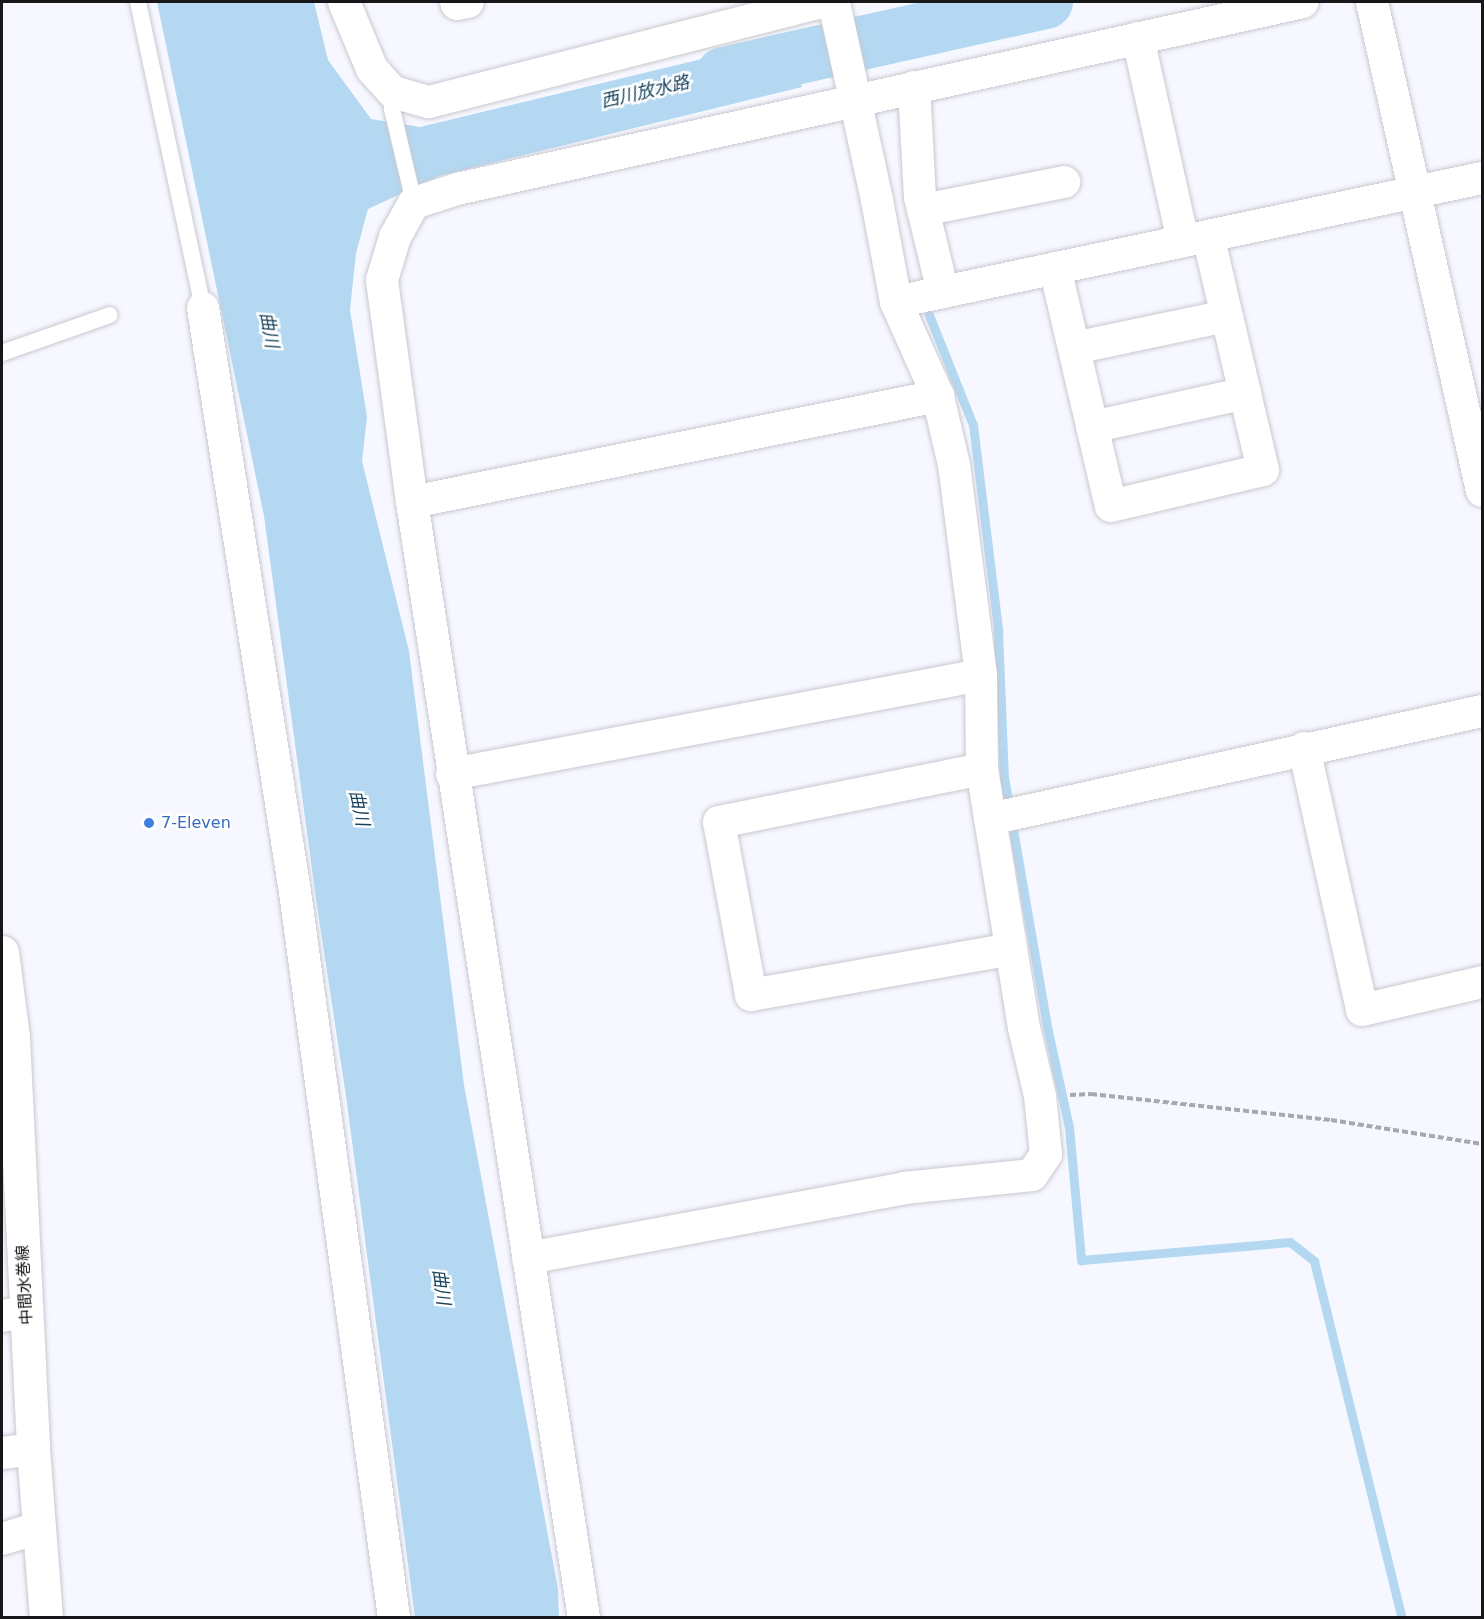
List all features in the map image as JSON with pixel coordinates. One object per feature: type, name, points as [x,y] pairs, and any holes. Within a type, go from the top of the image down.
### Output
[{"type":"main road","name":"中間水巻線","points":[[2,952],[7,1038],[17,1451],[39,1528],[46,1617]]},
{"type":"street","points":[[344,2],[372,69],[392,101],[429,102],[831,5],[852,88],[896,302],[938,396],[954,465],[981,675],[982,769],[1024,1028],[1040,1096],[1046,1154],[1032,1175],[904,1188],[528,1258]]},
{"type":"street","points":[[456,2],[457,4],[468,2]]},
{"type":"street","points":[[584,1617],[452,774],[382,280],[395,237],[412,196],[457,189],[852,88],[914,87],[1302,2]]},
{"type":"street","points":[[1372,2],[1417,193],[1482,491]]},
{"type":"street","points":[[1054,268],[1111,506],[1263,470],[1226,316],[1195,239],[1138,38]]},
{"type":"street","points":[[914,87],[920,197],[943,292]]},
{"type":"street","points":[[896,302],[1482,178]]},
{"type":"street","points":[[923,210],[1064,182]]},
{"type":"street","points":[[203,308],[295,892],[394,1617]]},
{"type":"street","points":[[1074,348],[1226,316]]},
{"type":"street","points":[[1092,427],[1245,393]]},
{"type":"street","points":[[412,502],[938,396]]},
{"type":"street","points":[[452,774],[981,675]]},
{"type":"street","points":[[990,819],[1304,748],[1482,711]]},
{"type":"street","points":[[1304,748],[1362,1010],[1482,982]]},
{"type":"street","points":[[982,769],[719,822],[751,995],[1011,950]]},
{"type":"street","points":[[2,1539],[39,1528]]},
{"type":"lane","points":[[138,2],[203,308]]},
{"type":"lane","points":[[392,101],[412,196]]},
{"type":"lane","points":[[2,353],[110,315]]},
{"type":"path","points":[[1040,1096],[1102,1095],[1330,1120],[1482,1144]]},
{"type":"water","name":"曲川","points":[[157,2],[314,2],[328,60],[371,119],[420,127],[789,38],[802,87],[439,176],[368,209],[356,253],[350,310],[367,417],[362,461],[409,651],[464,1085],[558,1589],[559,1617],[415,1617],[346,1096],[317,906],[264,516]]},
{"type":"waterway","name":"西川放水路","points":[[723,74],[1046,2]]},
{"type":"waterway","points":[[929,315],[973,425],[998,630],[1004,777],[1048,1031],[1069,1127],[1081,1260],[1290,1242],[1314,1261],[1402,1618]]},
{"type":"place","name":"7-Eleven","points":[[149,823]]}]
